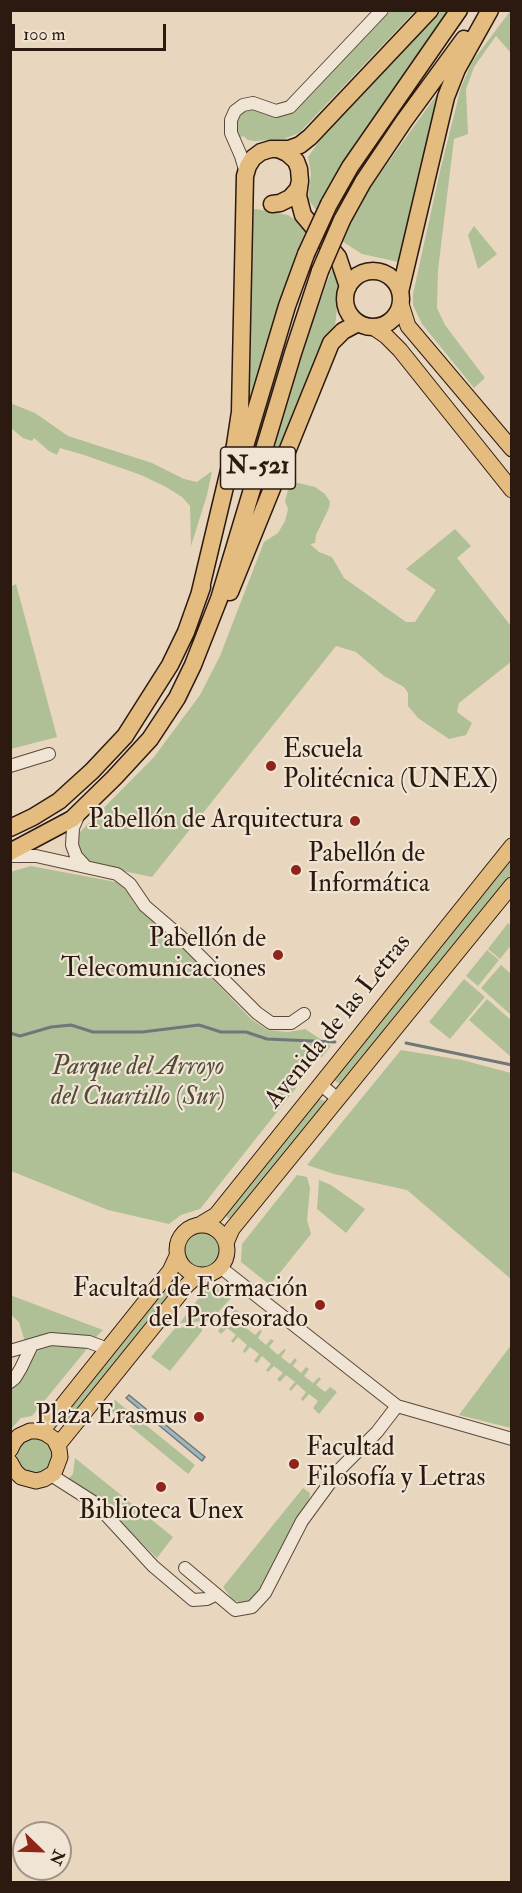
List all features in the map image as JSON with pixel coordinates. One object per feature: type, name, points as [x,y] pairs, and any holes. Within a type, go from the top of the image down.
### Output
[{"type":"highway","points":[[199,596],[235,445],[240,412],[246,176],[253,158],[271,150],[289,149],[300,145],[310,137],[430,10]]},
{"type":"highway","name":"N-521","points":[[10,828],[59,801],[92,771],[124,736],[170,665],[186,632],[199,596],[287,306],[306,254],[329,204],[350,167],[459,10]]},
{"type":"highway","name":"N-521","points":[[10,854],[72,819],[150,739],[177,698],[193,665],[219,599],[292,353],[320,271],[342,220],[363,182],[404,121],[484,10]]},
{"type":"highway","points":[[193,665],[217,624],[331,343],[343,331],[365,325],[384,325],[391,321],[398,312],[446,97],[457,69],[490,10]]},
{"type":"highway","points":[[271,150],[289,154],[296,161],[300,180],[298,196],[303,215],[338,257],[348,287]]},
{"type":"highway","points":[[246,176],[254,196],[260,201],[303,215]]},
{"type":"highway","points":[[272,204],[290,198],[298,189],[300,180]]},
{"type":"highway","points":[[338,257],[367,272]]},
{"type":"highway","points":[[365,325],[351,317],[346,307],[345,298],[348,287],[355,277],[367,272],[378,272],[389,276],[396,283],[400,298]]},
{"type":"main road","points":[[400,298],[408,326],[512,449]]},
{"type":"main road","points":[[365,325],[387,336],[400,350],[512,490]]},
{"type":"main road","name":"Avenida de las Letras","points":[[201,1224],[216,1215],[512,846]]},
{"type":"main road","name":"Avenida de las Letras","points":[[226,1243],[232,1229],[512,885]]},
{"type":"main road","points":[[42,1431],[170,1271],[177,1256],[177,1243],[181,1234],[201,1224],[216,1229],[226,1243],[226,1257],[220,1267],[208,1274],[198,1275],[185,1269],[177,1256]]},
{"type":"main road","points":[[58,1445],[180,1294],[198,1275]]},
{"type":"main road","points":[[10,1450],[14,1442],[23,1434],[30,1431],[42,1431],[51,1436],[58,1445],[60,1461],[51,1475],[40,1480],[28,1480],[18,1474],[10,1462]]},
{"type":"street","points":[[246,176],[231,133],[231,120],[236,111],[243,105],[253,103],[276,111],[290,107],[382,10]]},
{"type":"street","points":[[237,146],[271,150]]},
{"type":"street","points":[[10,766],[49,754]]},
{"type":"street","points":[[80,810],[73,828],[72,845],[76,856],[86,867]]},
{"type":"street","points":[[10,854],[36,856],[117,874],[130,885],[145,906],[180,936],[257,1013],[271,1023],[291,1023],[304,1014]]},
{"type":"street","points":[[320,1084],[338,1099]]},
{"type":"street","points":[[220,1267],[398,1406],[512,1439]]},
{"type":"street","points":[[10,1351],[51,1339],[89,1342],[108,1348]]},
{"type":"street","points":[[10,1382],[18,1373],[32,1345]]},
{"type":"street","points":[[185,1568],[235,1610],[252,1606],[265,1593],[302,1521],[340,1469],[377,1432],[398,1406]]},
{"type":"street","points":[[51,1475],[95,1503],[153,1566],[193,1600],[207,1599],[215,1595]]},
{"type":"green space","points":[[511,10],[511,53],[496,36],[474,67],[466,89],[468,134],[454,139],[438,270],[437,308],[445,325],[485,378],[474,388],[422,324],[413,305],[413,294],[461,87],[472,62]]},
{"type":"green space","points":[[390,11],[415,11],[299,133],[284,139],[255,141],[243,136],[240,138],[235,124],[241,113],[255,108],[276,116],[294,112]]},
{"type":"green space","points":[[437,11],[450,11],[361,136],[316,210],[308,199],[311,174],[308,157],[320,140],[318,137]]},
{"type":"green space","points":[[445,83],[403,263],[362,254],[342,241],[351,222],[369,189]]},
{"type":"green space","points":[[251,210],[288,215],[307,228],[296,253],[248,403]]},
{"type":"green space","points":[[474,226],[497,254],[478,269],[468,235]]},
{"type":"green space","points":[[334,263],[340,282],[335,326],[254,516],[311,326]]},
{"type":"green space","points":[[10,403],[35,413],[68,436],[152,463],[184,479],[197,482],[212,471],[191,546],[190,506],[182,497],[141,475],[60,448],[57,455],[34,438],[32,441],[23,438],[11,428]]},
{"type":"green space","points":[[299,483],[315,487],[325,494],[330,502],[316,535],[315,543],[310,544],[319,552],[332,557],[344,578],[406,622],[415,622],[436,590],[406,569],[455,529],[471,546],[457,558],[511,626],[512,661],[459,703],[457,712],[472,723],[466,735],[449,739],[418,718],[408,706],[408,693],[404,687],[384,676],[356,652],[336,646],[152,877],[89,862],[81,855],[78,846],[79,833],[154,757],[200,695],[220,656],[264,542],[278,533],[285,521],[288,509],[285,501],[288,490],[292,484]]},
{"type":"green space","points":[[16,584],[57,737],[11,749],[10,587]]},
{"type":"green space","points":[[511,855],[511,877],[344,1083],[334,1080],[334,1076]]},
{"type":"green space","name":"Parque del Arroyo del Cuartillo (Sur)","points":[[31,866],[116,882],[123,886],[137,907],[179,944],[251,1019],[268,1030],[288,1032],[305,1029],[331,1046],[322,1057],[312,1059],[297,1077],[296,1088],[200,1209],[181,1215],[169,1224],[108,1210],[11,1171],[10,872]]},
{"type":"green space","points":[[508,923],[511,926],[511,945],[500,959],[488,949]]},
{"type":"green space","points":[[487,950],[499,960],[478,986],[466,976]]},
{"type":"green space","points":[[501,965],[511,974],[511,1015],[481,988]]},
{"type":"green space","points":[[464,979],[485,997],[450,1039],[429,1022]]},
{"type":"green space","points":[[487,999],[511,1020],[510,1056],[469,1020]]},
{"type":"green space","points":[[401,1050],[462,1060],[511,1073],[511,1279],[407,1190],[334,1174],[307,1165]]},
{"type":"green space","points":[[316,1098],[325,1101],[326,1105],[235,1217],[228,1218],[225,1215]]},
{"type":"green space","points":[[297,1175],[307,1177],[310,1188],[307,1220],[311,1234],[270,1285],[241,1262],[242,1244]]},
{"type":"green space","points":[[319,1180],[331,1185],[365,1209],[346,1233],[317,1209]]},
{"type":"green space","points":[[202,1231],[209,1232],[215,1237],[220,1243],[220,1257],[215,1263],[209,1268],[202,1269],[195,1268],[189,1263],[184,1257],[183,1250],[184,1243],[189,1237],[195,1232]]},
{"type":"green space","points":[[167,1283],[176,1286],[176,1290],[70,1423],[60,1421],[60,1416]]},
{"type":"green space","points":[[222,1286],[230,1293],[231,1298],[213,1318],[207,1321],[180,1323],[204,1291]]},
{"type":"green space","points":[[10,1295],[103,1330],[94,1339],[25,1342],[19,1322],[11,1315]]},
{"type":"green space","points":[[235,1309],[239,1312],[234,1319],[243,1326],[248,1320],[250,1321],[246,1328],[255,1335],[260,1330],[262,1331],[258,1338],[266,1345],[271,1339],[274,1341],[269,1347],[278,1355],[284,1349],[286,1350],[281,1357],[290,1364],[295,1358],[297,1360],[293,1366],[301,1373],[306,1367],[309,1369],[304,1376],[313,1383],[319,1377],[321,1379],[316,1385],[325,1392],[330,1387],[337,1392],[319,1414],[313,1408],[318,1401],[309,1394],[303,1401],[301,1399],[306,1392],[297,1384],[291,1391],[289,1389],[295,1382],[286,1375],[280,1382],[277,1379],[283,1373],[274,1366],[268,1372],[266,1370],[271,1364],[262,1356],[257,1363],[254,1361],[259,1354],[250,1347],[245,1353],[243,1351],[247,1345],[238,1337],[233,1343],[231,1341],[236,1335],[227,1328],[221,1334],[218,1331]]},
{"type":"green space","points":[[200,1326],[202,1331],[170,1371],[151,1357],[175,1328]]},
{"type":"green space","points":[[43,1344],[82,1345],[86,1350],[32,1416],[21,1418],[11,1429],[11,1387],[37,1348]]},
{"type":"green space","points":[[511,1345],[511,1428],[459,1415]]},
{"type":"green space","points":[[115,1400],[195,1465],[188,1474],[108,1408]]},
{"type":"green space","points":[[35,1438],[48,1443],[53,1456],[48,1469],[35,1474],[22,1469],[17,1456],[22,1443]]},
{"type":"green space","points":[[75,1458],[173,1537],[157,1558],[122,1524],[66,1481],[73,1474]]},
{"type":"green space","points":[[303,1488],[310,1493],[309,1499],[264,1587],[253,1602],[245,1604],[233,1600],[223,1587]]},
{"type":"water","points":[[129,1395],[205,1457],[202,1461],[126,1398]]},
{"type":"waterway","points":[[10,1033],[20,1036],[51,1027],[71,1025],[93,1032],[142,1032],[199,1025],[221,1032],[246,1032],[267,1039],[335,1042]]},
{"type":"waterway","points":[[406,1043],[512,1065]]},
{"type":"place","name":"Escuela Politécnica (UNEX)","points":[[271,766]]},
{"type":"place","name":"Pabellón de Arquitectura","points":[[355,821]]},
{"type":"place","name":"Pabellón de Informática","points":[[296,870]]},
{"type":"place","name":"Pabellón de Telecomunicaciones","points":[[278,955]]},
{"type":"place","name":"Facultad de Formación del Profesorado","points":[[320,1305]]},
{"type":"place","name":"Plaza Erasmus","points":[[199,1417]]},
{"type":"place","name":"Facultad Filosofía y Letras","points":[[294,1464]]},
{"type":"place","name":"Biblioteca Unex","points":[[161,1487]]}]
